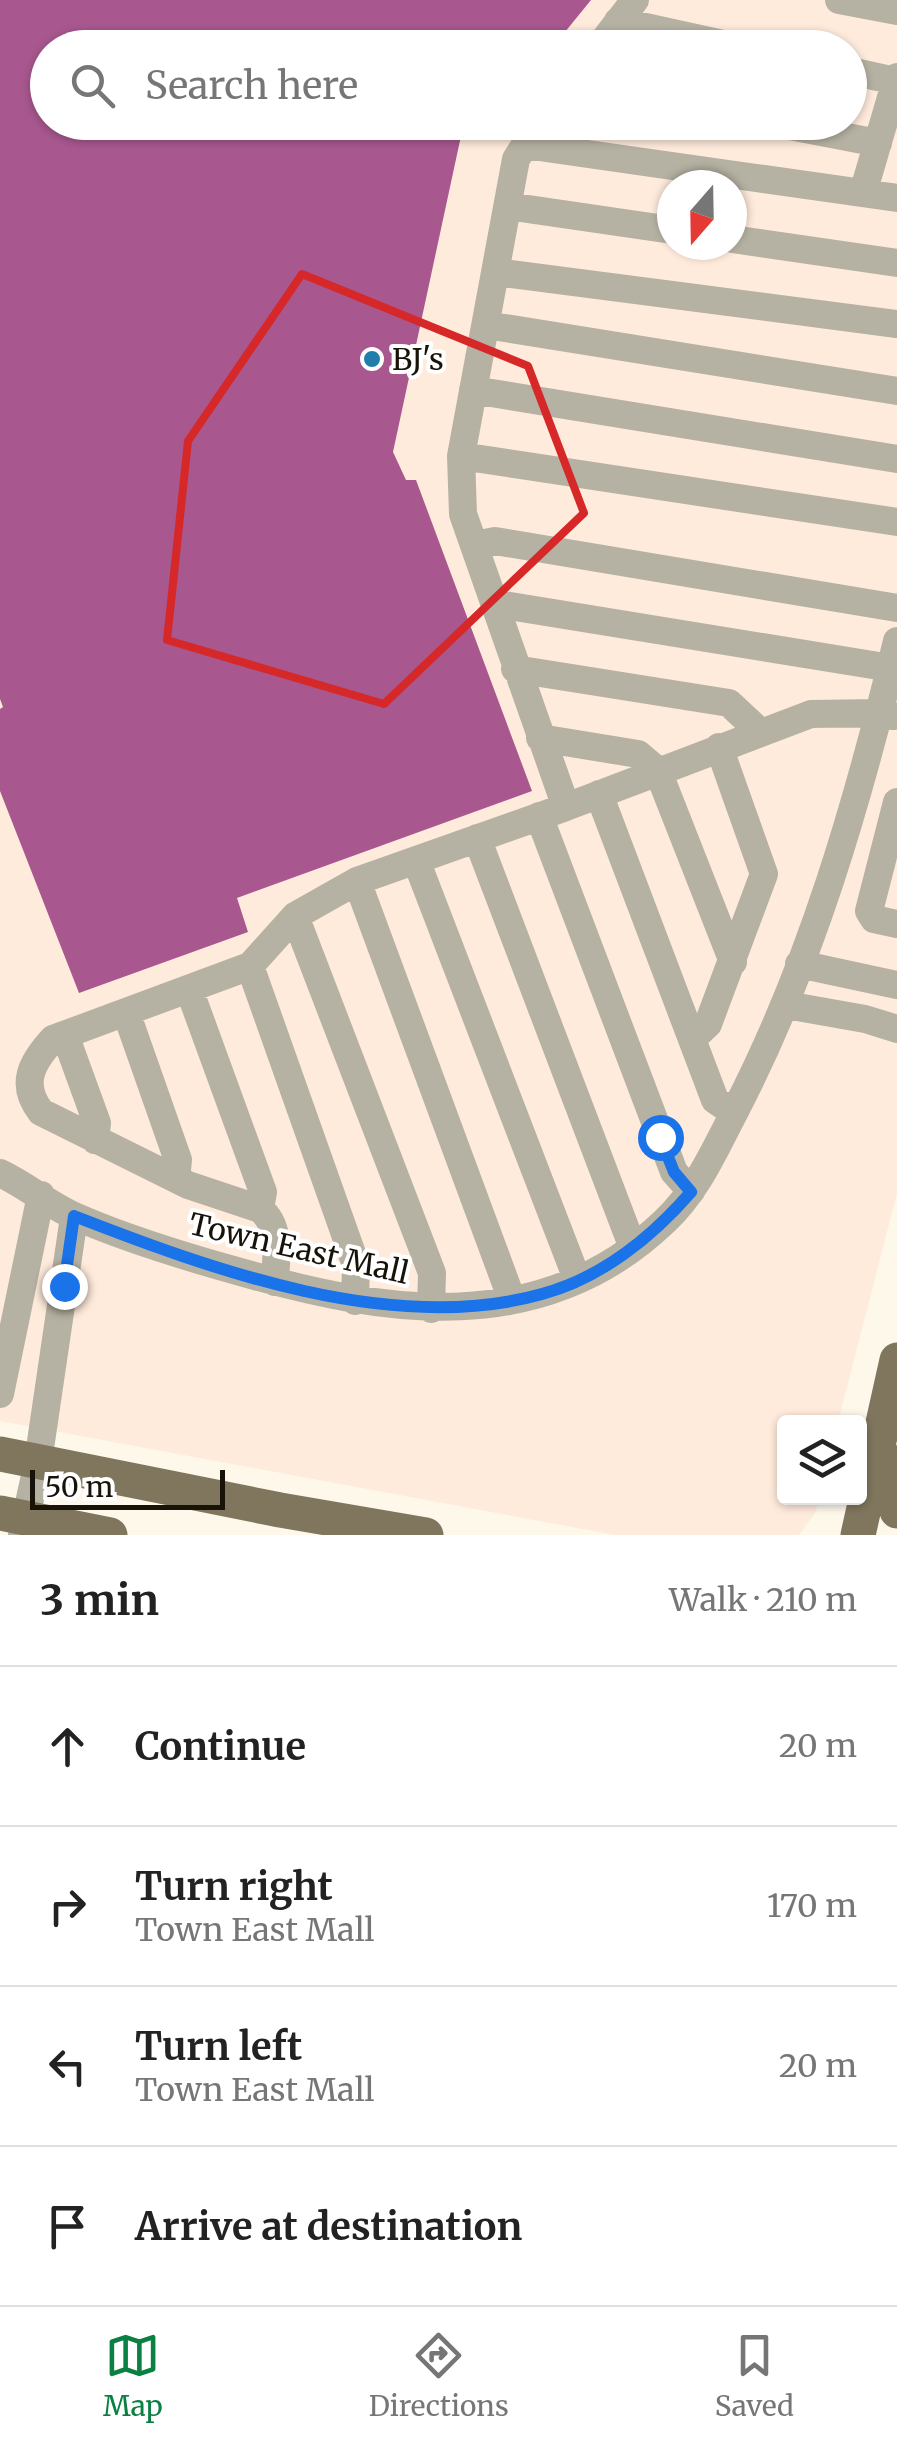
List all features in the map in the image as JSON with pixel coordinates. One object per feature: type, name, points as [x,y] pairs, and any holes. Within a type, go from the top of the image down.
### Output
[{"type":"main road","points":[[858,1535],[897,1360]]},
{"type":"main road","points":[[879,1447],[897,1511]]},
{"type":"main road","points":[[0,1454],[426,1535]]},
{"type":"main road","points":[[16,1522],[110,1535]]},
{"type":"street","points":[[839,0],[897,11]]},
{"type":"street","points":[[626,11],[685,30]]},
{"type":"street","points":[[863,193],[896,79],[867,73]]},
{"type":"street","points":[[528,140],[516,159],[461,456],[463,514],[566,807]]},
{"type":"street","points":[[566,140],[897,198]]},
{"type":"street","points":[[862,140],[878,143]]},
{"type":"street","points":[[508,206],[657,228]]},
{"type":"street","points":[[747,241],[897,263]]},
{"type":"street","points":[[496,272],[897,324]]},
{"type":"street","points":[[486,325],[897,391]]},
{"type":"street","points":[[473,390],[897,459]]},
{"type":"street","points":[[461,456],[897,522]]},
{"type":"street","points":[[475,545],[495,542],[897,608]]},
{"type":"street","points":[[497,604],[894,654]]},
{"type":"street","name":"Town East Mall","points":[[0,1173],[74,1216],[156,1248],[356,1301],[431,1308],[544,1294],[633,1248],[667,1220],[691,1192],[786,1005],[888,714],[894,654]]},
{"type":"street","points":[[515,669],[729,703],[760,732]]},
{"type":"street","points":[[275,1282],[278,1239],[260,1209],[176,1179],[40,1112],[30,1099],[29,1080],[37,1056],[53,1039],[250,966],[296,916],[356,881],[811,714],[888,714]]},
{"type":"street","points":[[540,738],[638,754],[658,771],[732,962]]},
{"type":"street","points":[[692,1039],[708,1024],[764,874],[719,747]]},
{"type":"street","points":[[599,794],[715,1100],[734,1113]]},
{"type":"street","points":[[897,802],[869,911],[874,919],[897,924]]},
{"type":"street","points":[[539,816],[674,1172],[691,1192]]},
{"type":"street","points":[[478,838],[633,1248]]},
{"type":"street","points":[[416,860],[577,1279]]},
{"type":"street","points":[[356,881],[512,1300]]},
{"type":"street","points":[[296,916],[432,1272],[431,1308]]},
{"type":"street","points":[[799,964],[897,985]]},
{"type":"street","points":[[250,966],[356,1265],[356,1301]]},
{"type":"street","points":[[189,988],[262,1192],[260,1209]]},
{"type":"street","points":[[786,1005],[865,1019],[897,1030]]},
{"type":"street","points":[[126,1012],[178,1160],[176,1179]]},
{"type":"street","points":[[65,1035],[98,1123],[95,1140]]},
{"type":"street","points":[[0,1394],[41,1195]]},
{"type":"street","points":[[16,1522],[38,1462],[74,1216]]},
{"type":"highlighted area","points":[[302,274],[528,366],[584,513],[384,704],[167,640],[188,441]]},
{"type":"shaded area","points":[[0,0],[897,0],[897,1193],[840,1415],[777,1415],[777,1505],[817,1505],[799,1535],[615,1535],[0,1421]]},
{"type":"building","points":[[0,0],[591,0],[567,30],[30,30],[30,140],[460,140],[393,452],[406,480],[416,480],[532,791],[237,898],[248,932],[79,993],[0,791]]},
{"type":"place","name":"BJ's","points":[[372,359]]},
{"type":"route","points":[[64,1286],[74,1216],[156,1248],[275,1282],[374,1304],[431,1308],[490,1304],[544,1294],[633,1248],[667,1220],[691,1192],[674,1172],[660,1137]]}]
